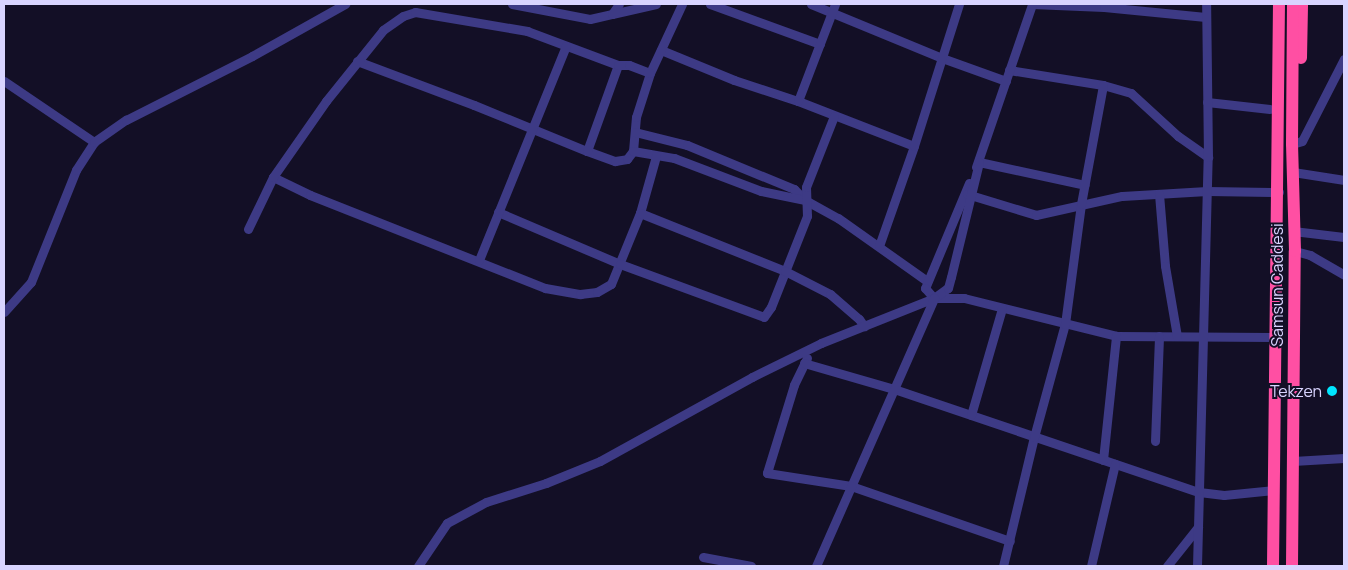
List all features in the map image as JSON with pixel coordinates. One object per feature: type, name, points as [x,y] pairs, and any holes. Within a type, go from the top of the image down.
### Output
[{"type":"highway","points":[[1271,4],[1270,109],[1278,147]]},
{"type":"highway","name":"Samsun Caddesi","points":[[1273,566],[1279,192],[1279,4]]},
{"type":"highway","name":"Samsun Caddesi","points":[[1292,566],[1295,251],[1292,172],[1293,4]]},
{"type":"highway","points":[[1292,144],[1300,115],[1302,4]]},
{"type":"street","points":[[4,312],[31,282],[76,170],[94,142],[126,120],[252,56],[345,4]]},
{"type":"street","points":[[512,4],[590,19],[656,4]]},
{"type":"street","points":[[612,14],[619,4]]},
{"type":"street","points":[[357,61],[474,105],[587,151],[615,160],[627,159],[633,151],[636,117],[650,73],[682,4]]},
{"type":"street","points":[[710,4],[820,44]]},
{"type":"street","points":[[811,4],[834,8],[942,58],[1006,81]]},
{"type":"street","points":[[879,246],[914,146],[959,4]]},
{"type":"street","points":[[418,566],[447,524],[486,502],[546,483],[600,461],[752,377],[813,347],[934,298],[948,288],[968,195],[1032,4],[1104,7],[1206,17]]},
{"type":"street","points":[[1197,566],[1208,157],[1206,4]]},
{"type":"street","points":[[798,101],[834,8]]},
{"type":"street","points":[[248,230],[273,177],[357,61],[383,30],[402,16],[415,12],[527,31],[618,66],[629,65],[650,73]]},
{"type":"street","points":[[479,260],[566,46]]},
{"type":"street","points":[[662,50],[743,83],[798,101],[914,146]]},
{"type":"street","points":[[1292,144],[1302,141],[1344,59]]},
{"type":"street","points":[[587,151],[618,66]]},
{"type":"street","points":[[1009,70],[1103,85],[1131,93],[1178,136],[1208,157]]},
{"type":"street","points":[[4,81],[94,142]]},
{"type":"street","points":[[1003,566],[1034,437],[1065,324],[1085,185],[1103,85]]},
{"type":"street","points":[[1207,102],[1270,109]]},
{"type":"street","points":[[498,212],[620,264],[764,317],[771,307],[807,216],[806,187],[834,116]]},
{"type":"street","points":[[635,132],[688,144],[794,189],[806,200],[838,218],[928,281]]},
{"type":"street","points":[[633,151],[674,158],[761,191],[806,200]]},
{"type":"street","points":[[273,177],[399,231],[470,259],[479,260],[545,288],[580,294],[597,292],[611,284],[640,213],[656,156]]},
{"type":"street","points":[[978,162],[1085,185]]},
{"type":"street","points":[[1292,172],[1344,180]]},
{"type":"street","points":[[968,195],[1036,215],[1057,212],[1082,204],[1122,196],[1207,191],[1279,192]]},
{"type":"street","points":[[1159,194],[1165,266],[1177,336]]},
{"type":"street","points":[[968,195],[925,288],[934,298],[964,298],[1116,336],[1277,337]]},
{"type":"street","points":[[640,213],[785,272],[830,294],[859,319],[864,326]]},
{"type":"street","points":[[1293,231],[1344,237]]},
{"type":"street","points":[[1295,251],[1310,254],[1344,275]]},
{"type":"street","points":[[816,566],[934,298]]},
{"type":"street","points":[[971,415],[1002,308]]},
{"type":"street","points":[[1103,460],[1116,336]]},
{"type":"street","points":[[1155,441],[1160,336]]},
{"type":"street","points":[[813,347],[794,385],[767,473],[851,486],[1010,541]]},
{"type":"street","points":[[804,363],[894,389],[1199,492],[1224,495],[1274,490]]},
{"type":"street","points":[[1293,461],[1344,458]]},
{"type":"street","points":[[1091,566],[1116,464]]},
{"type":"street","points":[[1167,566],[1198,527]]},
{"type":"street","points":[[703,557],[750,566]]},
{"type":"place","name":"Tekzen","points":[[1332,391]]}]
